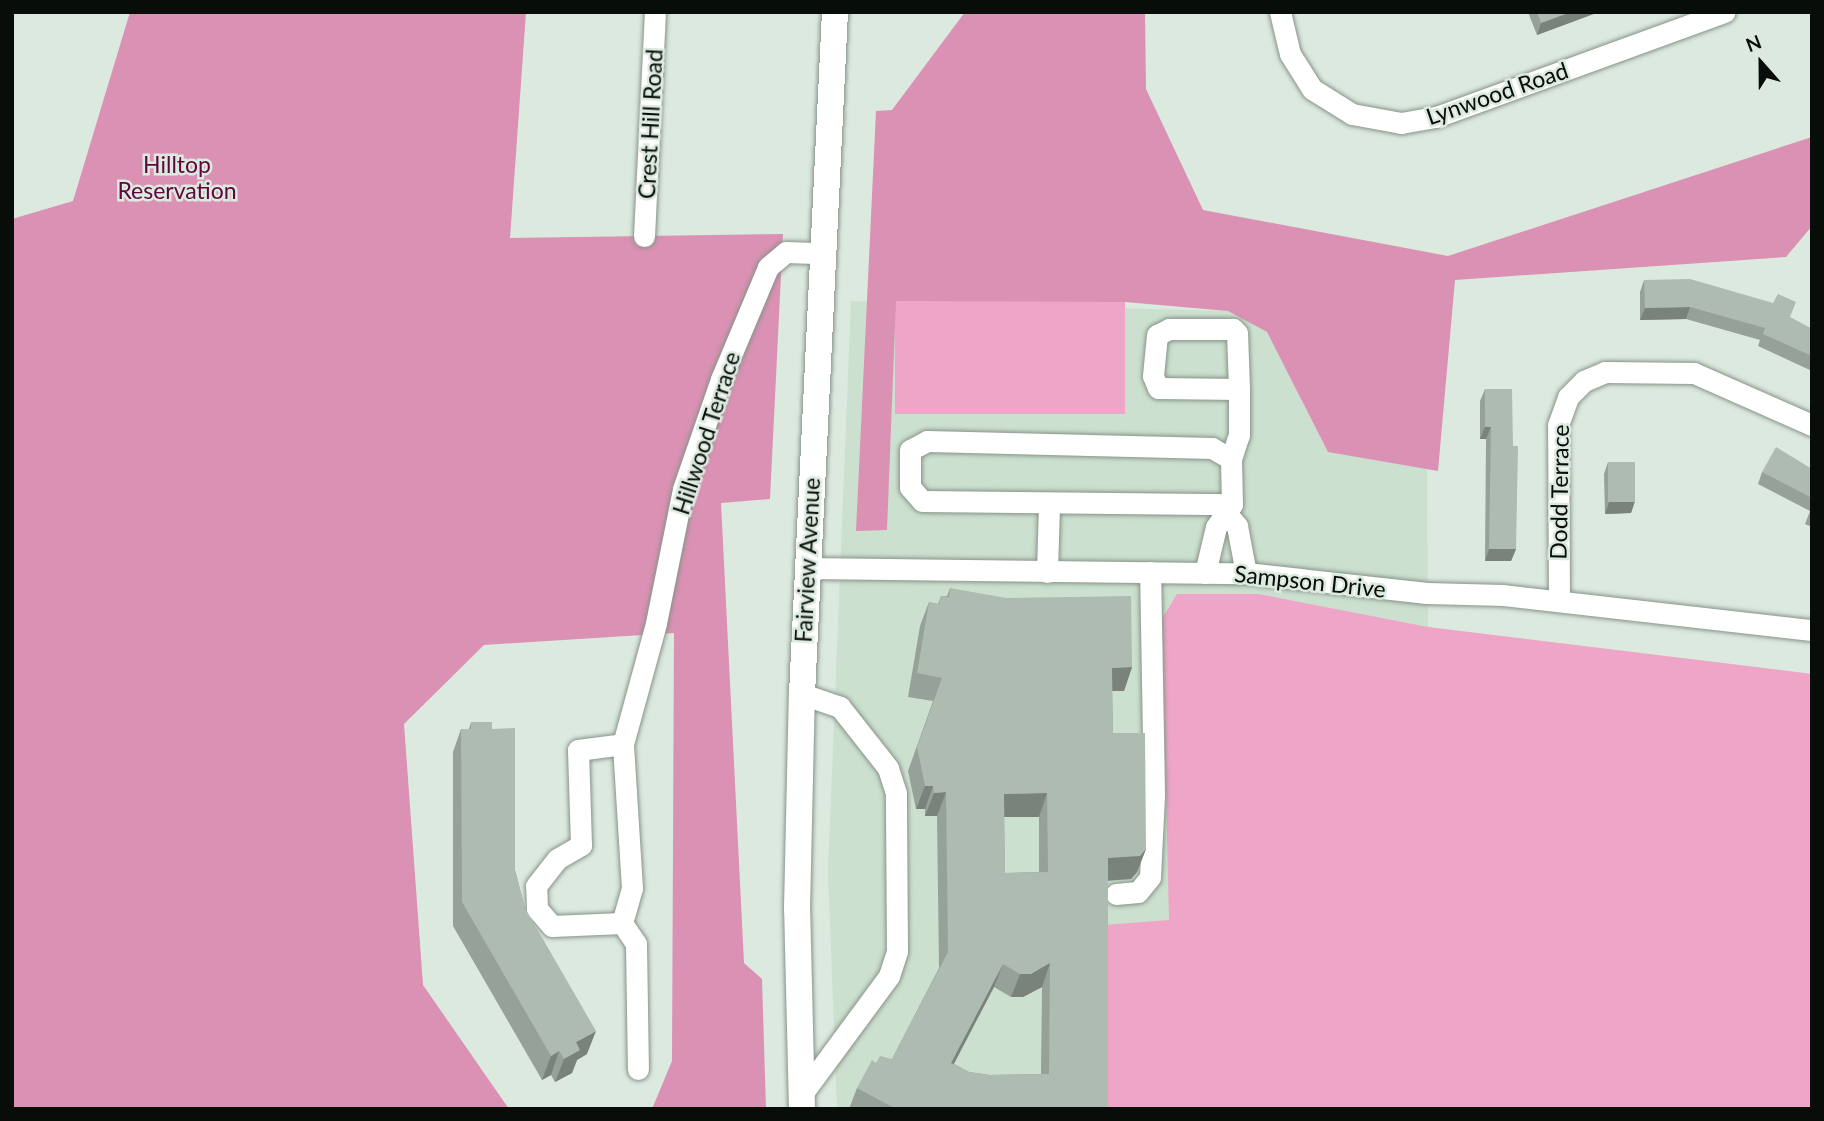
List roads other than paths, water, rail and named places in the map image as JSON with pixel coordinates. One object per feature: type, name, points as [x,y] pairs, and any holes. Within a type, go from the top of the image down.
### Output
[{"type":"main road","name":"Fairview Avenue","points":[[802,1101],[797,909],[802,694],[835,12]]},
{"type":"street","name":"Crest Hill Road","points":[[645,236],[655,12]]},
{"type":"street","name":"Lynwood Road","points":[[1280,12],[1290,54],[1312,89],[1352,114],[1401,123],[1436,117],[1724,12]]},
{"type":"street","name":"Hillwood Terrace","points":[[623,744],[656,623],[683,489],[754,295],[780,255],[822,253]]},
{"type":"street","points":[[1239,388],[1158,388],[1153,376],[1153,341],[1169,329],[1233,329],[1237,333],[1239,388],[1239,435],[1230,459],[1229,509],[1237,526],[1246,573]]},
{"type":"street","name":"Dodd Terrace","points":[[1559,601],[1558,425],[1567,397],[1584,381],[1605,372],[1694,373],[1812,425]]},
{"type":"street","points":[[1229,509],[922,501],[910,486],[910,450],[927,441],[1194,444],[1230,459]]},
{"type":"street","points":[[1047,572],[1049,503]]},
{"type":"street","points":[[1205,573],[1216,527],[1229,509]]},
{"type":"street","name":"Sampson Drive","points":[[806,568],[1246,573],[1427,593],[1559,601],[1812,630]]},
{"type":"street","points":[[1116,894],[1138,892],[1150,877],[1154,795],[1150,572]]},
{"type":"street","points":[[802,694],[831,702],[848,714],[876,748],[893,780],[897,951],[889,976],[802,1101]]},
{"type":"street","points":[[622,923],[552,926],[537,909],[536,886],[557,859],[582,845],[578,750],[623,744],[632,888],[622,923],[636,944],[638,1069]]},
{"type":"park label","name":"Hilltop Reservation","points":[[177,177]]}]
